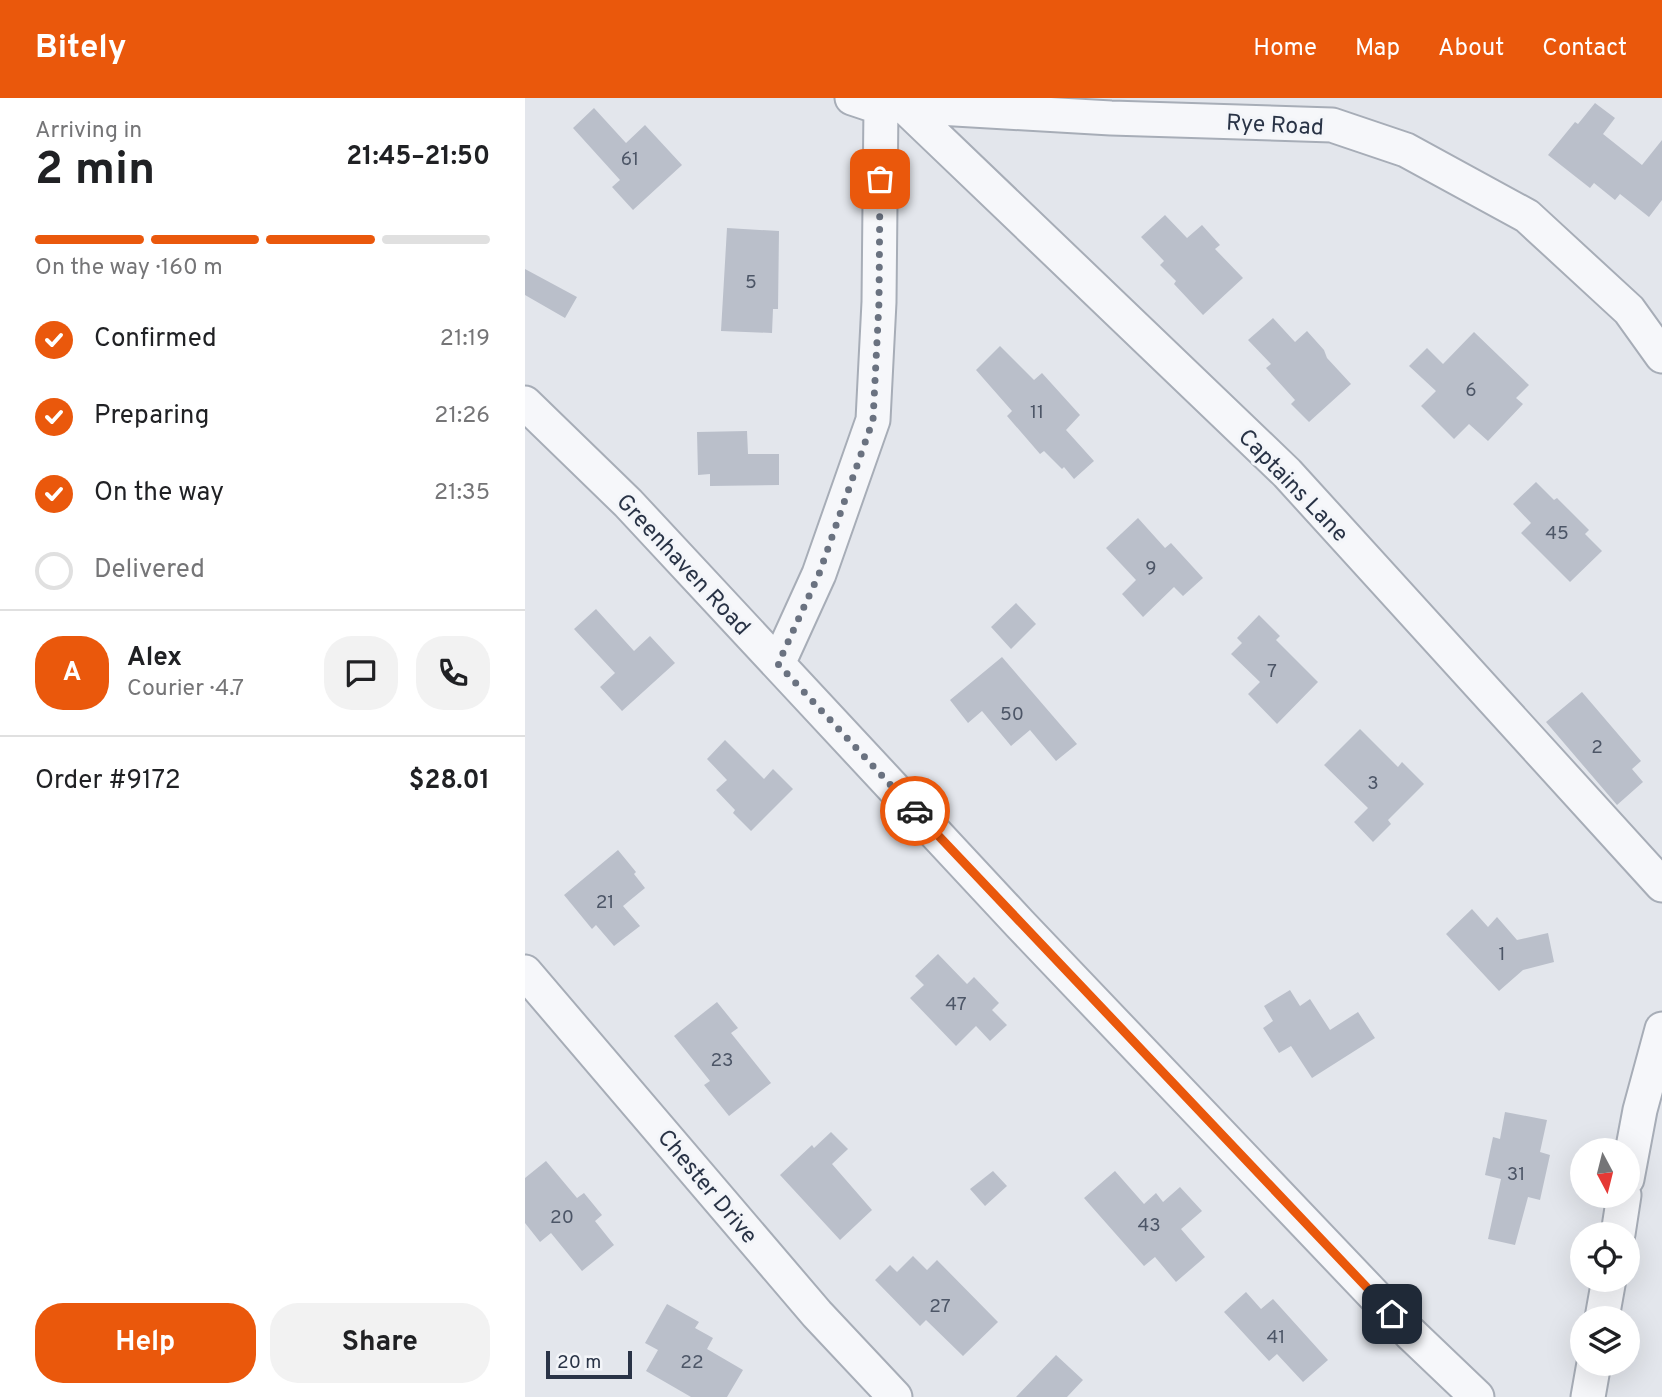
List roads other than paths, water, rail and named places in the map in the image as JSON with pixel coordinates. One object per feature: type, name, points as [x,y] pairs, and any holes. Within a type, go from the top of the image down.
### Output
[{"type":"street","name":"Rye Road","points":[[884,102],[1111,118],[1324,112],[1406,150],[1527,216],[1629,310],[1662,356]]},
{"type":"street","points":[[778,664],[819,574],[873,420],[884,102]]},
{"type":"street","name":"Captains Lane","points":[[884,102],[1287,473],[1662,885]]},
{"type":"street","name":"Greenhaven Road","points":[[525,403],[628,503],[1020,924],[1410,1333],[1477,1397]]},
{"type":"street","name":"Chester Drive","points":[[525,972],[817,1314],[895,1397]]},
{"type":"street","points":[[1635,1138],[1662,1029]]},
{"type":"street","points":[[1588,1397],[1592,1376]]}]
